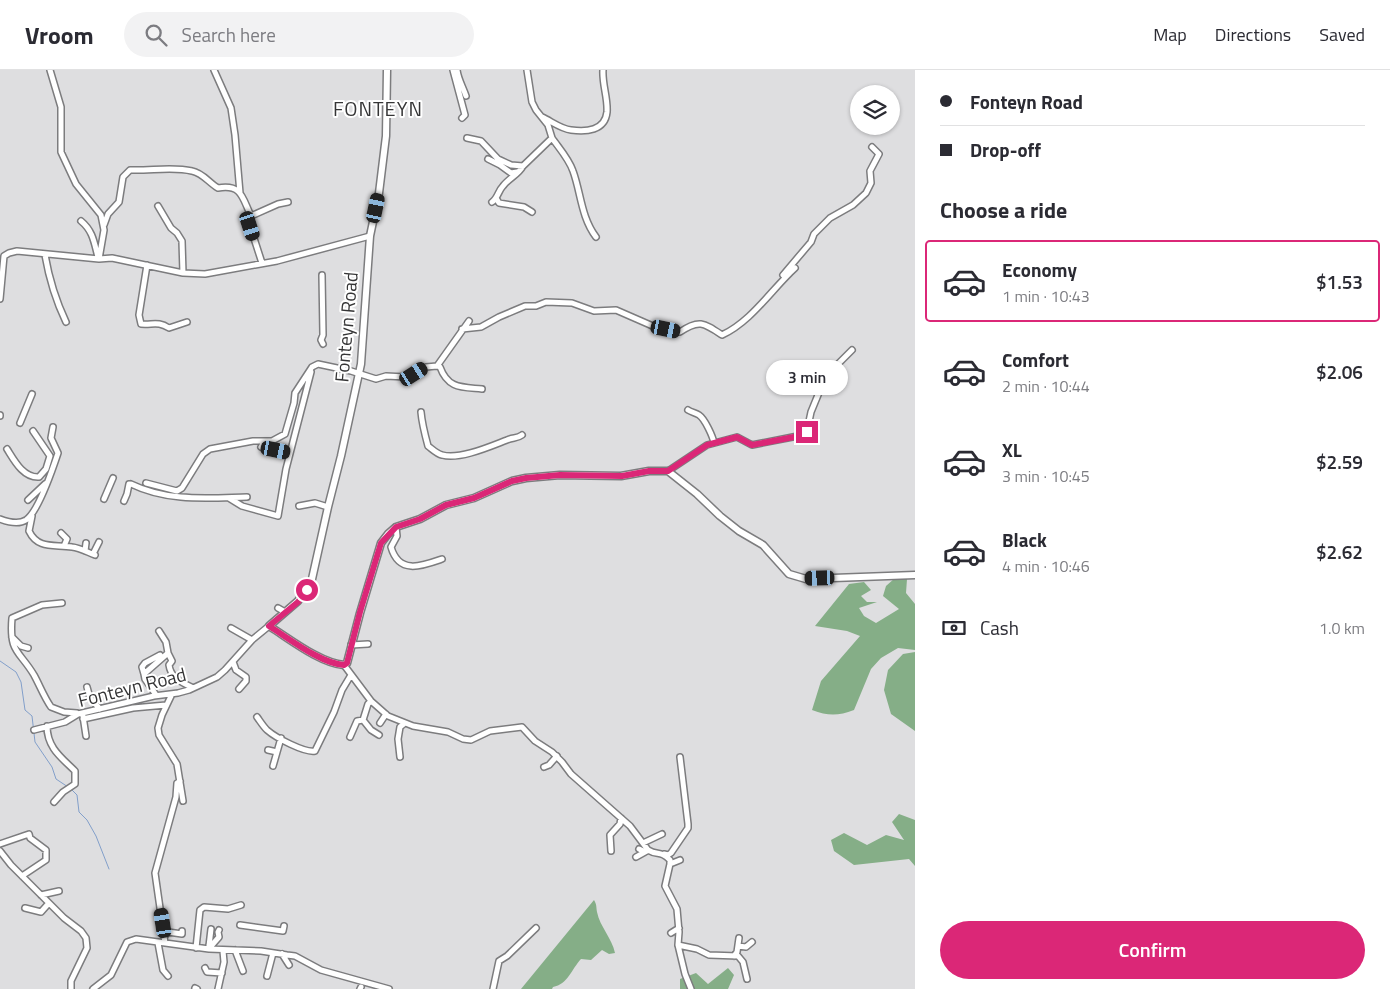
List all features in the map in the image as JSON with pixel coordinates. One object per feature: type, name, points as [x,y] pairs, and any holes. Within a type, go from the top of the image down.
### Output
[{"type":"street","points":[[50,70],[61,107],[62,152],[76,184],[102,214],[104,225]]},
{"type":"street","points":[[214,70],[231,108],[240,193],[251,216],[250,226],[262,264]]},
{"type":"street","name":"Fonteyn Road","points":[[34,730],[65,722],[100,709],[193,688],[217,677],[252,640],[298,602],[312,579],[360,374],[370,236],[379,193],[386,136],[387,70]]},
{"type":"street","points":[[455,70],[466,96]]},
{"type":"street","points":[[455,70],[465,116],[462,118]]},
{"type":"street","points":[[527,70],[532,102],[548,125],[552,138],[572,169],[582,200],[582,211],[589,228],[596,237]]},
{"type":"street","points":[[542,117],[569,130],[591,130],[600,127],[607,113],[603,70]]},
{"type":"street","points":[[468,138],[481,141],[498,159],[511,165],[523,166]]},
{"type":"street","points":[[488,159],[511,173],[517,172],[552,138]]},
{"type":"street","points":[[462,329],[481,327],[525,306],[536,306],[548,302],[572,303],[594,311],[616,310],[655,327],[680,332],[691,325],[699,323],[710,327],[722,335],[731,331],[753,313],[812,242],[814,234],[830,218],[853,205],[866,193],[871,183],[870,171],[879,154],[872,147]]},
{"type":"street","points":[[523,166],[520,172],[508,179],[501,187],[494,200],[499,203],[524,207],[532,212]]},
{"type":"street","points":[[99,260],[104,225],[108,214],[119,202],[123,176],[130,170],[152,171],[160,168],[193,171],[218,188],[231,187],[240,193]]},
{"type":"street","points":[[251,216],[278,204],[288,202]]},
{"type":"street","points":[[158,206],[171,228],[182,241],[183,273]]},
{"type":"street","points":[[81,221],[88,227],[94,239],[99,260]]},
{"type":"street","points":[[0,299],[4,256],[17,251],[99,260],[112,258],[183,273],[205,274],[277,261],[370,236]]},
{"type":"street","points":[[45,255],[57,301],[66,322]]},
{"type":"street","points":[[147,265],[139,315],[141,324],[150,322],[164,324],[170,328],[187,322]]},
{"type":"street","points":[[773,289],[795,268]]},
{"type":"street","points":[[322,275],[323,335],[321,340],[323,344]]},
{"type":"street","points":[[436,366],[469,320]]},
{"type":"street","points":[[344,665],[347,663],[381,543],[396,527],[420,519],[446,505],[474,498],[512,481],[560,475],[622,476],[649,471],[668,471],[697,451],[714,443],[737,437],[752,445],[803,435],[807,432],[817,396],[828,374],[852,350]]},
{"type":"street","points":[[146,483],[177,491],[182,488],[203,454],[210,450],[253,441],[272,441],[285,434],[295,393],[312,367],[318,364],[376,379],[386,376],[406,376],[426,367],[436,366],[440,367],[444,377],[452,384],[482,389]]},
{"type":"street","points":[[229,498],[242,506],[278,516],[290,453],[312,367]]},
{"type":"street","points":[[20,423],[32,394]]},
{"type":"street","points":[[688,410],[703,418],[713,436],[714,443]]},
{"type":"street","points":[[421,412],[422,427],[428,446],[442,455],[460,456],[509,439],[519,438],[522,435]]},
{"type":"street","points":[[53,426],[51,438],[58,453],[33,514],[29,531],[36,542],[42,545],[72,547],[94,555],[99,542]]},
{"type":"street","points":[[7,449],[22,471],[35,478],[39,477],[46,469],[50,456],[33,431]]},
{"type":"street","points":[[264,442],[261,448],[290,453]]},
{"type":"street","points":[[668,471],[724,519],[764,545],[789,574],[806,579],[915,575]]},
{"type":"street","points":[[104,499],[113,478]]},
{"type":"street","points":[[28,500],[47,482]]},
{"type":"street","points":[[124,501],[130,484],[150,492],[172,496],[204,499],[247,497]]},
{"type":"street","points":[[299,506],[315,503],[328,508]]},
{"type":"street","points":[[0,519],[14,523],[22,522],[33,514]]},
{"type":"street","points":[[396,527],[397,536],[391,547],[392,553],[401,563],[407,566],[419,567],[442,559]]},
{"type":"street","points":[[61,533],[67,539],[64,546]]},
{"type":"street","points":[[85,551],[86,543]]},
{"type":"street","points":[[62,602],[42,605],[12,618],[12,636],[15,650],[33,674],[51,707],[81,715],[166,705]]},
{"type":"street","points":[[278,608],[285,612]]},
{"type":"street","points":[[269,626],[318,656],[336,665],[344,665]]},
{"type":"street","points":[[231,628],[252,640]]},
{"type":"street","points":[[159,630],[166,642],[172,661],[170,665],[172,674],[177,680],[193,688]]},
{"type":"street","points":[[12,636],[21,646],[28,648]]},
{"type":"street","points":[[351,645],[368,644]]},
{"type":"street","points":[[144,674],[168,653]]},
{"type":"street","points":[[156,695],[145,679],[142,667],[145,663],[160,655]]},
{"type":"street","points":[[233,662],[236,670],[246,677],[246,681],[239,689]]},
{"type":"street","points":[[344,665],[370,701],[386,714],[413,726],[448,732],[463,739],[471,740],[490,731],[522,727],[535,741],[557,756],[571,774],[630,826],[643,843],[646,851]]},
{"type":"street","points":[[258,716],[267,730],[310,752],[315,751],[334,712],[342,690],[352,675]]},
{"type":"street","points":[[87,687],[90,698],[100,709]]},
{"type":"street","points":[[172,694],[158,728],[159,735],[177,764],[183,801]]},
{"type":"street","points":[[363,720],[370,701]]},
{"type":"street","points":[[380,723],[386,714]]},
{"type":"street","points":[[81,715],[86,736]]},
{"type":"street","points":[[363,720],[371,730],[379,735]]},
{"type":"street","points":[[350,737],[357,721],[363,720]]},
{"type":"street","points":[[400,757],[398,739],[400,726],[405,723]]},
{"type":"street","points":[[47,726],[48,740],[62,760],[75,771],[75,784],[62,792],[54,802]]},
{"type":"street","points":[[274,766],[281,738]]},
{"type":"street","points":[[268,750],[277,752]]},
{"type":"street","points":[[544,767],[549,765],[557,756]]},
{"type":"street","points":[[639,849],[668,855],[688,828],[680,757]]},
{"type":"street","points":[[164,940],[155,873],[176,797],[177,783],[180,781]]},
{"type":"street","points":[[611,851],[610,835],[620,824],[621,818]]},
{"type":"street","points":[[0,844],[29,834],[30,838],[46,850],[46,860],[22,876]]},
{"type":"street","points":[[643,843],[662,834]]},
{"type":"street","points":[[0,851],[22,876],[64,918],[81,931],[86,938],[87,948],[71,981],[71,989]]},
{"type":"street","points":[[636,857],[646,851]]},
{"type":"street","points":[[663,854],[670,860],[665,886],[677,908],[678,945],[685,974],[691,989]]},
{"type":"street","points":[[670,864],[680,860]]},
{"type":"street","points":[[41,895],[58,891]]},
{"type":"street","points":[[25,908],[41,912],[49,903]]},
{"type":"street","points":[[196,948],[200,910],[204,907],[228,908],[241,905]]},
{"type":"street","points":[[240,925],[283,932],[284,926]]},
{"type":"street","points":[[494,989],[498,961],[508,956],[536,928]]},
{"type":"street","points":[[671,933],[679,928]]},
{"type":"street","points":[[209,947],[211,929]]},
{"type":"street","points":[[209,947],[219,937],[219,930]]},
{"type":"street","points":[[164,940],[168,932],[179,935],[182,934],[182,931]]},
{"type":"street","points":[[733,956],[737,952],[739,938]]},
{"type":"street","points":[[93,989],[111,975],[127,942],[136,940],[158,942],[164,940],[196,948],[209,947],[223,951],[235,950],[295,956],[321,970],[361,987],[389,989]]},
{"type":"street","points":[[158,942],[164,970],[168,976]]},
{"type":"street","points":[[738,946],[746,947],[752,942]]},
{"type":"street","points":[[678,945],[697,949],[709,955],[738,956],[743,962],[747,979]]},
{"type":"street","points":[[235,950],[243,971]]},
{"type":"street","points":[[218,989],[222,972],[223,951]]},
{"type":"street","points":[[267,976],[273,953]]},
{"type":"street","points":[[282,954],[290,965]]},
{"type":"street","points":[[205,968],[207,972],[222,972]]},
{"type":"green space","points":[[895,578],[907,579],[906,593],[915,604],[915,650],[898,648],[881,658],[871,669],[854,710],[833,714],[812,710],[821,681],[860,636],[847,631],[815,626],[849,584],[864,582],[871,590],[861,596],[867,602],[877,602],[859,608],[864,616],[876,623],[899,609],[883,596],[886,586]]},
{"type":"green space","points":[[915,652],[915,731],[891,714],[884,690],[888,670],[903,654]]},
{"type":"green space","points":[[899,814],[915,820],[915,866],[909,859],[854,865],[834,851],[831,840],[844,833],[867,845],[886,835],[904,840],[892,822]]},
{"type":"green space","points":[[594,900],[603,928],[615,953],[609,954],[602,950],[591,960],[581,959],[566,980],[552,989],[521,989]]},
{"type":"green space","points":[[728,968],[734,975],[728,989],[680,989],[680,979],[696,973],[708,984]]},
{"type":"waterway","points":[[0,661],[16,672],[21,682],[25,710],[32,716],[35,742],[52,767],[56,779],[68,787]]},
{"type":"waterway","points":[[71,789],[77,795],[79,812],[87,820],[96,836],[109,869]]},
{"type":"district","name":"FONTEYN","points":[[378,109]]},
{"type":"route","points":[[307,590],[298,602],[269,626],[318,656],[336,665],[344,665],[347,663],[381,543],[396,527],[420,519],[446,505],[474,498],[512,481],[560,475],[622,476],[649,471],[668,471],[707,445],[737,437],[752,445],[799,436],[807,432]]}]
